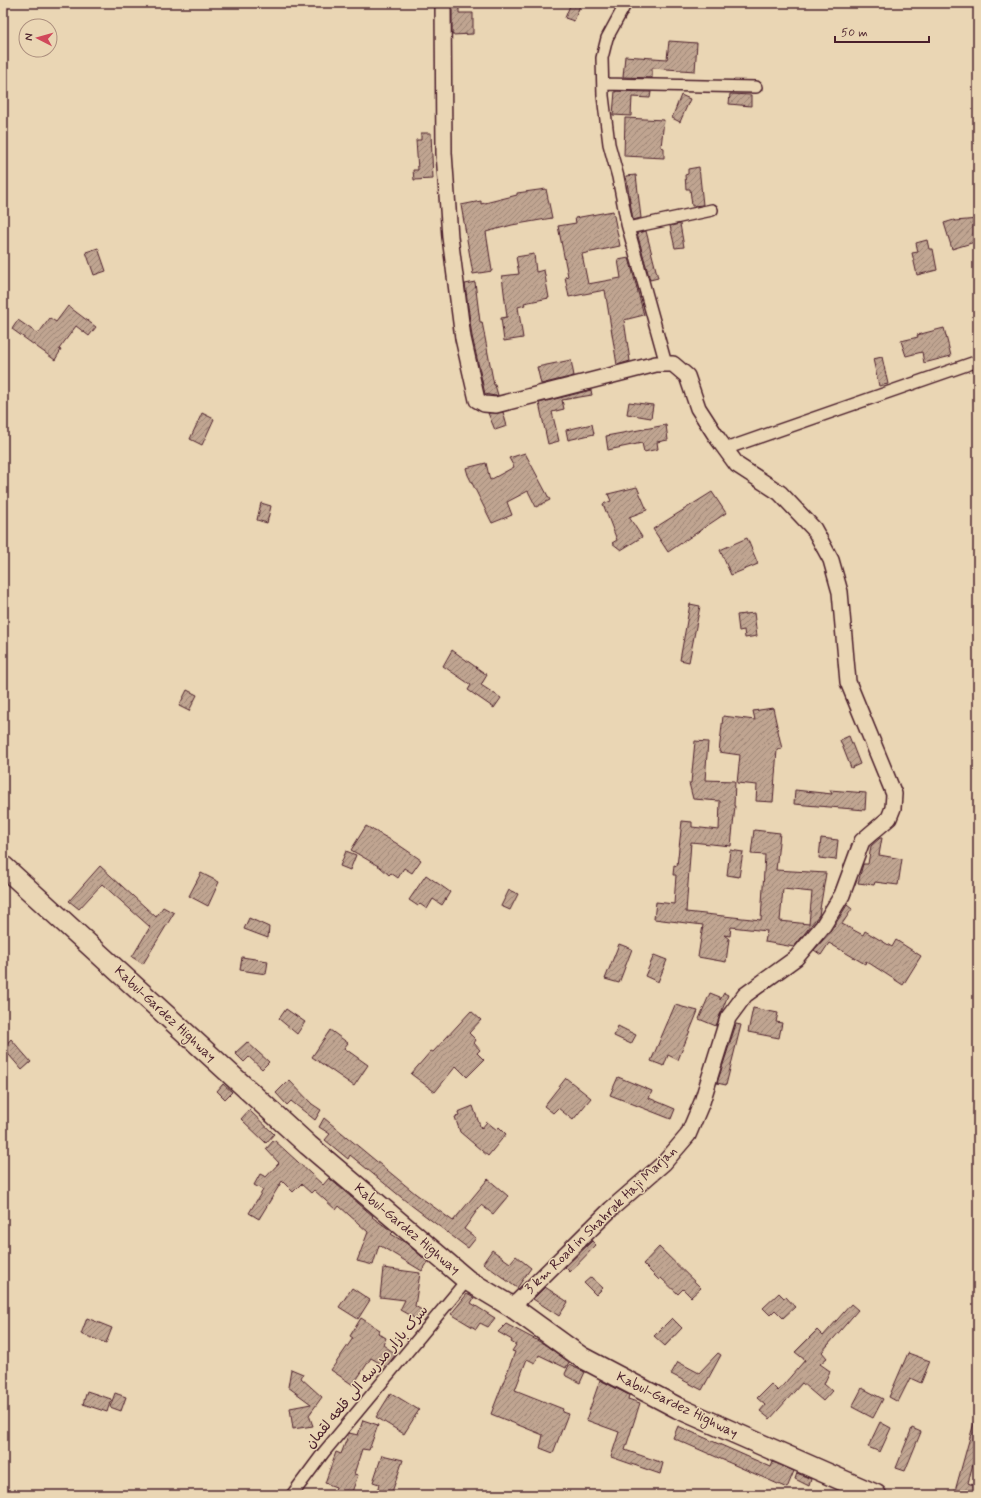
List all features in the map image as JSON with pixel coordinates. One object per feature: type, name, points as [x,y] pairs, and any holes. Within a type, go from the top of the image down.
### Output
[{"type":"highway","name":"Kabul-Gardez Highway","points":[[3,866],[308,1145],[467,1280],[512,1307],[581,1357],[678,1408],[876,1495]]},
{"type":"street","points":[[443,3],[444,153],[450,237],[464,338],[477,400],[484,404],[496,405],[656,364],[666,364],[628,228],[610,144],[603,84],[602,58],[607,38],[626,3]]},
{"type":"street","points":[[603,84],[756,87]]},
{"type":"street","points":[[628,228],[712,210]]},
{"type":"street","points":[[725,449],[978,361]]},
{"type":"street","name":"3 km Road in Shahrak Haji Marjan","points":[[512,1307],[611,1209],[664,1163],[688,1135],[702,1102],[728,1018],[745,994],[796,958],[814,937],[842,895],[862,842],[889,818],[893,808],[894,794],[848,682],[840,592],[831,560],[814,528],[780,493],[737,465],[698,408],[687,376],[673,364],[666,364]]},
{"type":"street","name":"سرک بازار مدرسه الی قلعه لقمان","points":[[292,1495],[324,1452],[467,1280]]},
{"type":"building","points":[[571,3],[581,3],[574,21],[565,18]]},
{"type":"building","points":[[459,6],[459,13],[473,13],[473,34],[452,35],[452,7]]},
{"type":"building","points":[[669,41],[697,43],[695,71],[652,68],[652,78],[623,77],[625,56],[667,59]]},
{"type":"building","points":[[615,91],[651,92],[650,98],[632,97],[631,116],[613,115]]},
{"type":"building","points":[[730,94],[751,95],[751,106],[729,104]]},
{"type":"building","points":[[681,95],[690,99],[680,122],[672,118]]},
{"type":"building","points":[[625,118],[664,120],[661,147],[664,148],[664,158],[624,156]]},
{"type":"building","points":[[421,133],[431,133],[433,179],[414,180],[413,170],[418,170],[416,140],[421,140]]},
{"type":"building","points":[[699,167],[703,205],[692,206],[690,189],[686,189],[685,175],[688,174],[688,169]]},
{"type":"building","points":[[636,175],[641,218],[633,220],[626,176]]},
{"type":"building","points":[[546,189],[552,218],[512,225],[486,232],[492,271],[473,274],[461,205],[481,201],[481,204],[517,195],[517,193]]},
{"type":"building","points":[[613,211],[620,246],[582,254],[588,284],[621,278],[618,260],[629,258],[644,315],[624,320],[630,361],[617,365],[605,290],[569,297],[565,277],[568,276],[558,226],[576,223],[575,218]]},
{"type":"building","points":[[978,219],[978,241],[952,249],[944,223],[954,220]]},
{"type":"building","points":[[680,224],[684,247],[675,248],[670,226]]},
{"type":"building","points":[[646,231],[658,278],[650,280],[637,233]]},
{"type":"building","points":[[927,240],[929,249],[933,249],[937,270],[917,275],[912,253],[918,252],[916,243]]},
{"type":"building","points":[[98,248],[106,271],[94,275],[86,252]]},
{"type":"building","points":[[534,254],[536,272],[544,270],[549,298],[524,303],[525,305],[518,307],[523,338],[504,341],[501,318],[507,317],[502,276],[519,274],[516,257]]},
{"type":"building","points":[[475,282],[480,322],[482,322],[494,385],[498,395],[495,396],[485,394],[472,336],[465,284]]},
{"type":"building","points":[[68,306],[96,327],[89,336],[76,326],[59,349],[61,350],[55,360],[12,329],[18,320],[38,334],[50,318],[56,322]]},
{"type":"building","points":[[944,328],[951,356],[924,363],[922,352],[906,356],[901,341]]},
{"type":"building","points":[[882,357],[888,384],[879,386],[873,359]]},
{"type":"building","points":[[571,360],[574,376],[541,384],[537,367]]},
{"type":"building","points":[[591,390],[592,395],[562,400],[564,409],[552,412],[559,441],[548,444],[539,403]]},
{"type":"building","points":[[629,402],[653,405],[651,418],[627,414]]},
{"type":"building","points":[[503,412],[507,426],[495,430],[488,413]]},
{"type":"building","points":[[202,413],[214,419],[202,445],[190,439]]},
{"type":"building","points":[[592,424],[594,434],[568,440],[566,430]]},
{"type":"building","points":[[666,425],[668,440],[657,442],[658,449],[644,452],[642,443],[608,450],[606,436]]},
{"type":"building","points":[[525,453],[550,500],[536,507],[528,491],[507,502],[512,515],[492,523],[466,468],[486,463],[490,480],[514,467],[509,458]]},
{"type":"building","points":[[637,487],[647,510],[629,517],[642,537],[621,550],[612,543],[617,540],[603,504],[611,501],[608,494]]},
{"type":"building","points":[[712,492],[726,513],[668,552],[653,529]]},
{"type":"building","points":[[261,503],[271,506],[267,523],[257,520]]},
{"type":"building","points":[[747,538],[758,564],[731,575],[720,550]]},
{"type":"building","points":[[690,604],[700,606],[689,662],[680,660]]},
{"type":"building","points":[[754,613],[757,636],[745,638],[744,630],[739,631],[737,615]]},
{"type":"building","points":[[452,650],[487,675],[481,685],[501,698],[494,708],[468,690],[471,685],[443,666]]},
{"type":"building","points":[[187,690],[197,695],[189,711],[179,706]]},
{"type":"building","points":[[773,708],[782,749],[777,750],[773,802],[756,801],[757,785],[737,783],[740,755],[719,752],[723,716],[755,720],[753,711]]},
{"type":"building","points":[[849,736],[860,764],[851,768],[840,740]]},
{"type":"building","points":[[695,741],[708,742],[705,780],[735,781],[735,806],[731,846],[691,842],[686,912],[761,920],[765,855],[751,854],[754,830],[780,833],[776,870],[826,873],[819,915],[794,947],[765,942],[767,931],[731,927],[730,936],[724,935],[729,939],[726,962],[698,957],[703,925],[654,919],[656,902],[674,904],[676,875],[673,875],[674,865],[677,866],[682,821],[692,822],[692,827],[719,830],[720,801],[693,799],[689,783],[691,783]],"holes":[[[783,889],[812,892],[809,924],[780,921]]]},
{"type":"building","points":[[795,790],[832,794],[830,790],[866,793],[865,810],[794,804]]},
{"type":"building","points":[[366,826],[396,843],[421,860],[412,873],[404,868],[398,878],[391,873],[389,875],[380,867],[351,850]]},
{"type":"building","points":[[821,838],[838,840],[836,860],[819,858]]},
{"type":"building","points":[[882,838],[879,855],[902,859],[898,885],[875,882],[874,885],[858,883],[863,864],[868,864],[871,846]]},
{"type":"building","points":[[730,850],[743,852],[739,877],[727,875]]},
{"type":"building","points":[[346,851],[356,855],[350,870],[340,866]]},
{"type":"building","points":[[100,866],[156,917],[163,907],[174,913],[143,964],[132,957],[150,927],[102,884],[79,909],[69,901]]},
{"type":"building","points":[[201,873],[219,882],[208,906],[189,896]]},
{"type":"building","points":[[426,875],[450,892],[442,905],[433,899],[427,909],[420,904],[418,906],[409,900]]},
{"type":"building","points":[[509,890],[518,894],[510,910],[501,906]]},
{"type":"building","points":[[847,905],[852,909],[842,924],[863,935],[865,931],[892,947],[896,940],[921,956],[903,985],[866,961],[865,964],[829,943],[821,955],[814,950],[831,931]]},
{"type":"building","points":[[249,918],[269,927],[268,938],[244,929]]},
{"type":"building","points":[[619,944],[632,949],[619,983],[605,979]]},
{"type":"building","points":[[654,955],[667,960],[658,982],[645,976]]},
{"type":"building","points":[[242,957],[268,961],[266,974],[240,970]]},
{"type":"building","points":[[710,993],[720,997],[720,1000],[724,993],[728,995],[716,1026],[699,1019]]},
{"type":"building","points":[[675,1005],[698,1011],[678,1060],[668,1055],[664,1066],[651,1061]]},
{"type":"building","points":[[753,1008],[778,1013],[776,1022],[782,1023],[779,1038],[748,1032]]},
{"type":"building","points":[[286,1009],[305,1022],[297,1034],[279,1019]]},
{"type":"building","points":[[471,1011],[481,1020],[469,1033],[476,1040],[474,1043],[480,1050],[477,1053],[484,1060],[467,1077],[456,1066],[435,1092],[411,1074],[431,1051],[433,1052]]},
{"type":"building","points":[[736,1024],[741,1025],[726,1085],[717,1083]]},
{"type":"building","points":[[618,1026],[636,1035],[631,1044],[614,1036]]},
{"type":"building","points":[[330,1030],[348,1043],[344,1048],[368,1065],[354,1086],[312,1057]]},
{"type":"building","points":[[11,1039],[31,1062],[22,1070],[3,1048]]},
{"type":"building","points":[[247,1042],[269,1062],[262,1069],[249,1057],[244,1062],[235,1053]]},
{"type":"building","points":[[618,1077],[652,1091],[649,1098],[675,1109],[671,1119],[610,1095]]},
{"type":"building","points":[[566,1078],[591,1098],[573,1120],[558,1108],[553,1113],[544,1106]]},
{"type":"building","points":[[289,1080],[312,1104],[321,1110],[315,1120],[291,1101],[287,1105],[276,1093]]},
{"type":"building","points":[[223,1084],[232,1092],[225,1099],[217,1091]]},
{"type":"building","points":[[473,1106],[481,1129],[487,1122],[497,1130],[499,1127],[506,1134],[488,1156],[460,1132],[455,1117],[459,1116],[458,1112]]},
{"type":"building","points":[[249,1110],[274,1134],[266,1143],[241,1119]]},
{"type":"building","points":[[324,1118],[416,1194],[453,1221],[488,1179],[508,1196],[493,1214],[481,1205],[464,1229],[476,1238],[468,1248],[407,1202],[350,1155],[348,1159],[325,1140],[330,1134],[319,1127]]},
{"type":"building","points":[[274,1140],[323,1185],[329,1178],[373,1216],[372,1217],[393,1232],[391,1234],[406,1243],[428,1262],[422,1271],[379,1245],[373,1265],[357,1261],[368,1232],[339,1206],[336,1210],[314,1190],[311,1193],[301,1184],[293,1192],[282,1181],[259,1219],[249,1213],[263,1190],[254,1185],[260,1174],[266,1177],[279,1163],[266,1149]]},
{"type":"building","points":[[592,1241],[596,1245],[570,1272],[565,1267]]},
{"type":"building","points":[[659,1247],[701,1288],[691,1297],[683,1289],[678,1294],[661,1278],[659,1280],[643,1264]]},
{"type":"building","points":[[492,1250],[510,1263],[516,1256],[531,1268],[517,1288],[483,1263]]},
{"type":"building","points":[[383,1268],[420,1273],[415,1306],[425,1312],[418,1320],[400,1310],[405,1300],[380,1297]]},
{"type":"building","points":[[591,1277],[603,1288],[596,1295],[584,1283]]},
{"type":"building","points":[[545,1287],[568,1302],[559,1316],[533,1299]]},
{"type":"building","points":[[352,1288],[370,1300],[358,1319],[339,1307]]},
{"type":"building","points":[[779,1293],[784,1298],[786,1297],[795,1307],[783,1318],[775,1310],[770,1315],[763,1308]]},
{"type":"building","points":[[467,1294],[474,1298],[471,1303],[495,1318],[488,1327],[480,1323],[476,1329],[451,1314]]},
{"type":"building","points":[[851,1304],[858,1310],[822,1352],[827,1358],[820,1364],[830,1371],[824,1384],[832,1391],[823,1401],[802,1383],[770,1419],[760,1411],[765,1405],[757,1398],[771,1384],[778,1391],[805,1360],[795,1352],[817,1330],[823,1336]]},
{"type":"building","points":[[87,1318],[112,1328],[106,1343],[81,1334]]},
{"type":"building","points":[[361,1318],[380,1330],[378,1333],[386,1338],[383,1345],[396,1354],[386,1367],[371,1358],[353,1385],[331,1370],[353,1338],[350,1336]]},
{"type":"building","points":[[672,1318],[682,1328],[665,1346],[654,1336]]},
{"type":"building","points":[[506,1324],[544,1344],[569,1362],[566,1368],[539,1355],[535,1363],[527,1359],[515,1390],[563,1409],[562,1412],[568,1414],[553,1453],[540,1448],[543,1435],[491,1414],[515,1352],[512,1351],[516,1345],[511,1342],[512,1340],[498,1332]]},
{"type":"building","points":[[718,1353],[721,1355],[702,1390],[671,1374],[678,1362],[699,1373]]},
{"type":"building","points":[[908,1353],[930,1361],[921,1383],[910,1378],[898,1402],[889,1397]]},
{"type":"building","points":[[569,1365],[585,1372],[580,1383],[566,1376],[565,1374]]},
{"type":"building","points":[[291,1369],[303,1374],[301,1378],[322,1397],[309,1415],[313,1426],[293,1429],[290,1408],[311,1404],[288,1387]]},
{"type":"building","points":[[600,1380],[629,1395],[628,1399],[640,1403],[625,1450],[663,1463],[660,1474],[611,1457],[619,1432],[586,1420]]},
{"type":"building","points":[[862,1388],[883,1399],[873,1418],[852,1407]]},
{"type":"building","points":[[87,1391],[111,1399],[107,1412],[83,1404]]},
{"type":"building","points":[[115,1393],[126,1397],[121,1411],[110,1407]]},
{"type":"building","points":[[391,1393],[419,1410],[404,1434],[376,1417]]},
{"type":"building","points":[[975,1419],[978,1420],[978,1461],[974,1460],[968,1483],[978,1487],[975,1495],[965,1495],[955,1491]]},
{"type":"building","points":[[363,1420],[378,1425],[369,1450],[362,1449],[354,1474],[358,1475],[351,1495],[334,1493],[336,1487],[325,1483],[336,1452],[341,1454],[349,1433],[358,1435]]},
{"type":"building","points":[[880,1422],[891,1428],[880,1452],[868,1447]]},
{"type":"building","points":[[678,1426],[771,1467],[773,1462],[794,1471],[787,1488],[673,1438]]},
{"type":"building","points":[[912,1428],[921,1432],[905,1471],[896,1468]]},
{"type":"building","points":[[382,1455],[403,1460],[391,1495],[376,1495],[379,1484],[373,1482]]},
{"type":"building","points":[[797,1473],[811,1479],[809,1486],[795,1479]]}]
